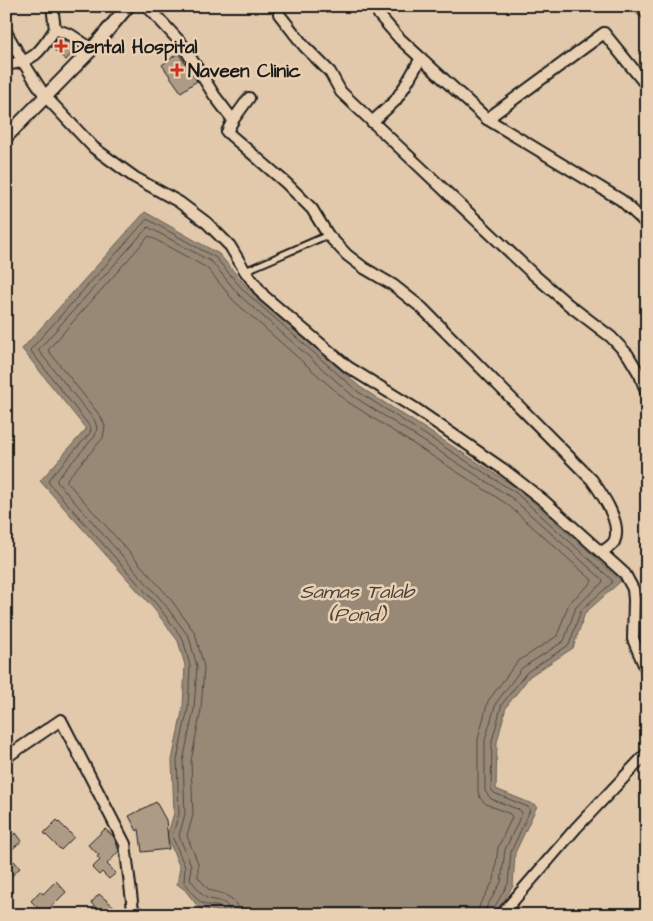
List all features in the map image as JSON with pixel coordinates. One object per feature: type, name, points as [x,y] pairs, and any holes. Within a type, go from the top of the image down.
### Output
[{"type":"street","points":[[6,64],[23,62],[40,52],[55,29],[52,6]]},
{"type":"street","points":[[6,138],[92,49],[128,6]]},
{"type":"street","points":[[147,6],[182,44],[214,95],[233,120]]},
{"type":"street","points":[[279,14],[304,46],[330,72],[341,92],[533,274],[610,337],[628,355],[640,375],[647,394]]},
{"type":"street","points":[[379,15],[400,38],[487,119],[621,200],[647,224]]},
{"type":"street","points":[[55,29],[71,35],[92,49]]},
{"type":"street","points":[[6,32],[45,96],[94,148],[134,177],[179,202],[207,224],[230,246],[245,271],[264,296],[348,367],[416,409],[504,469],[544,501],[625,574],[633,588],[632,639],[647,672]]},
{"type":"street","points":[[487,119],[604,33],[647,86]]},
{"type":"street","points":[[372,122],[395,101],[406,86],[421,58]]},
{"type":"street","points":[[249,98],[227,132],[286,183],[312,209],[328,235],[347,255],[422,308],[592,480],[606,501],[614,520],[616,534],[613,543],[602,552]]},
{"type":"street","points":[[6,753],[8,756],[61,720],[125,844],[133,910],[141,915]]},
{"type":"street","points":[[501,915],[576,828],[647,753]]},
{"type":"lane","points":[[245,271],[328,235]]},
{"type":"water","name":"Samas Talab (Pond)","points":[[145,212],[219,254],[247,287],[360,387],[519,489],[621,581],[585,613],[573,648],[530,676],[506,707],[497,742],[496,789],[537,806],[515,853],[513,886],[495,915],[221,915],[217,911],[199,908],[185,890],[177,884],[180,868],[167,836],[174,813],[172,760],[183,707],[185,665],[178,641],[154,609],[40,481],[86,429],[22,349]]},
{"type":"building","points":[[59,38],[76,48],[66,60],[51,47]]},
{"type":"building","points":[[178,53],[197,81],[181,92],[162,65]]},
{"type":"building","points":[[156,802],[166,820],[169,849],[142,852],[139,829],[137,831],[129,816]]},
{"type":"building","points":[[57,820],[74,837],[61,850],[44,833]]},
{"type":"building","points":[[105,829],[114,837],[119,851],[107,864],[116,873],[109,879],[102,872],[99,875],[92,868],[100,860],[97,857],[99,855],[88,845]]},
{"type":"building","points":[[16,833],[22,841],[6,854],[6,841]]},
{"type":"building","points":[[14,861],[20,868],[6,881],[6,868]]},
{"type":"building","points":[[56,881],[66,892],[44,914],[31,901],[40,891],[43,894]]},
{"type":"building","points":[[99,894],[124,915],[104,915],[91,903]]},
{"type":"place","name":"Dental Hospital","points":[[61,46]]},
{"type":"place","name":"Naveen Clinic","points":[[177,70]]}]
